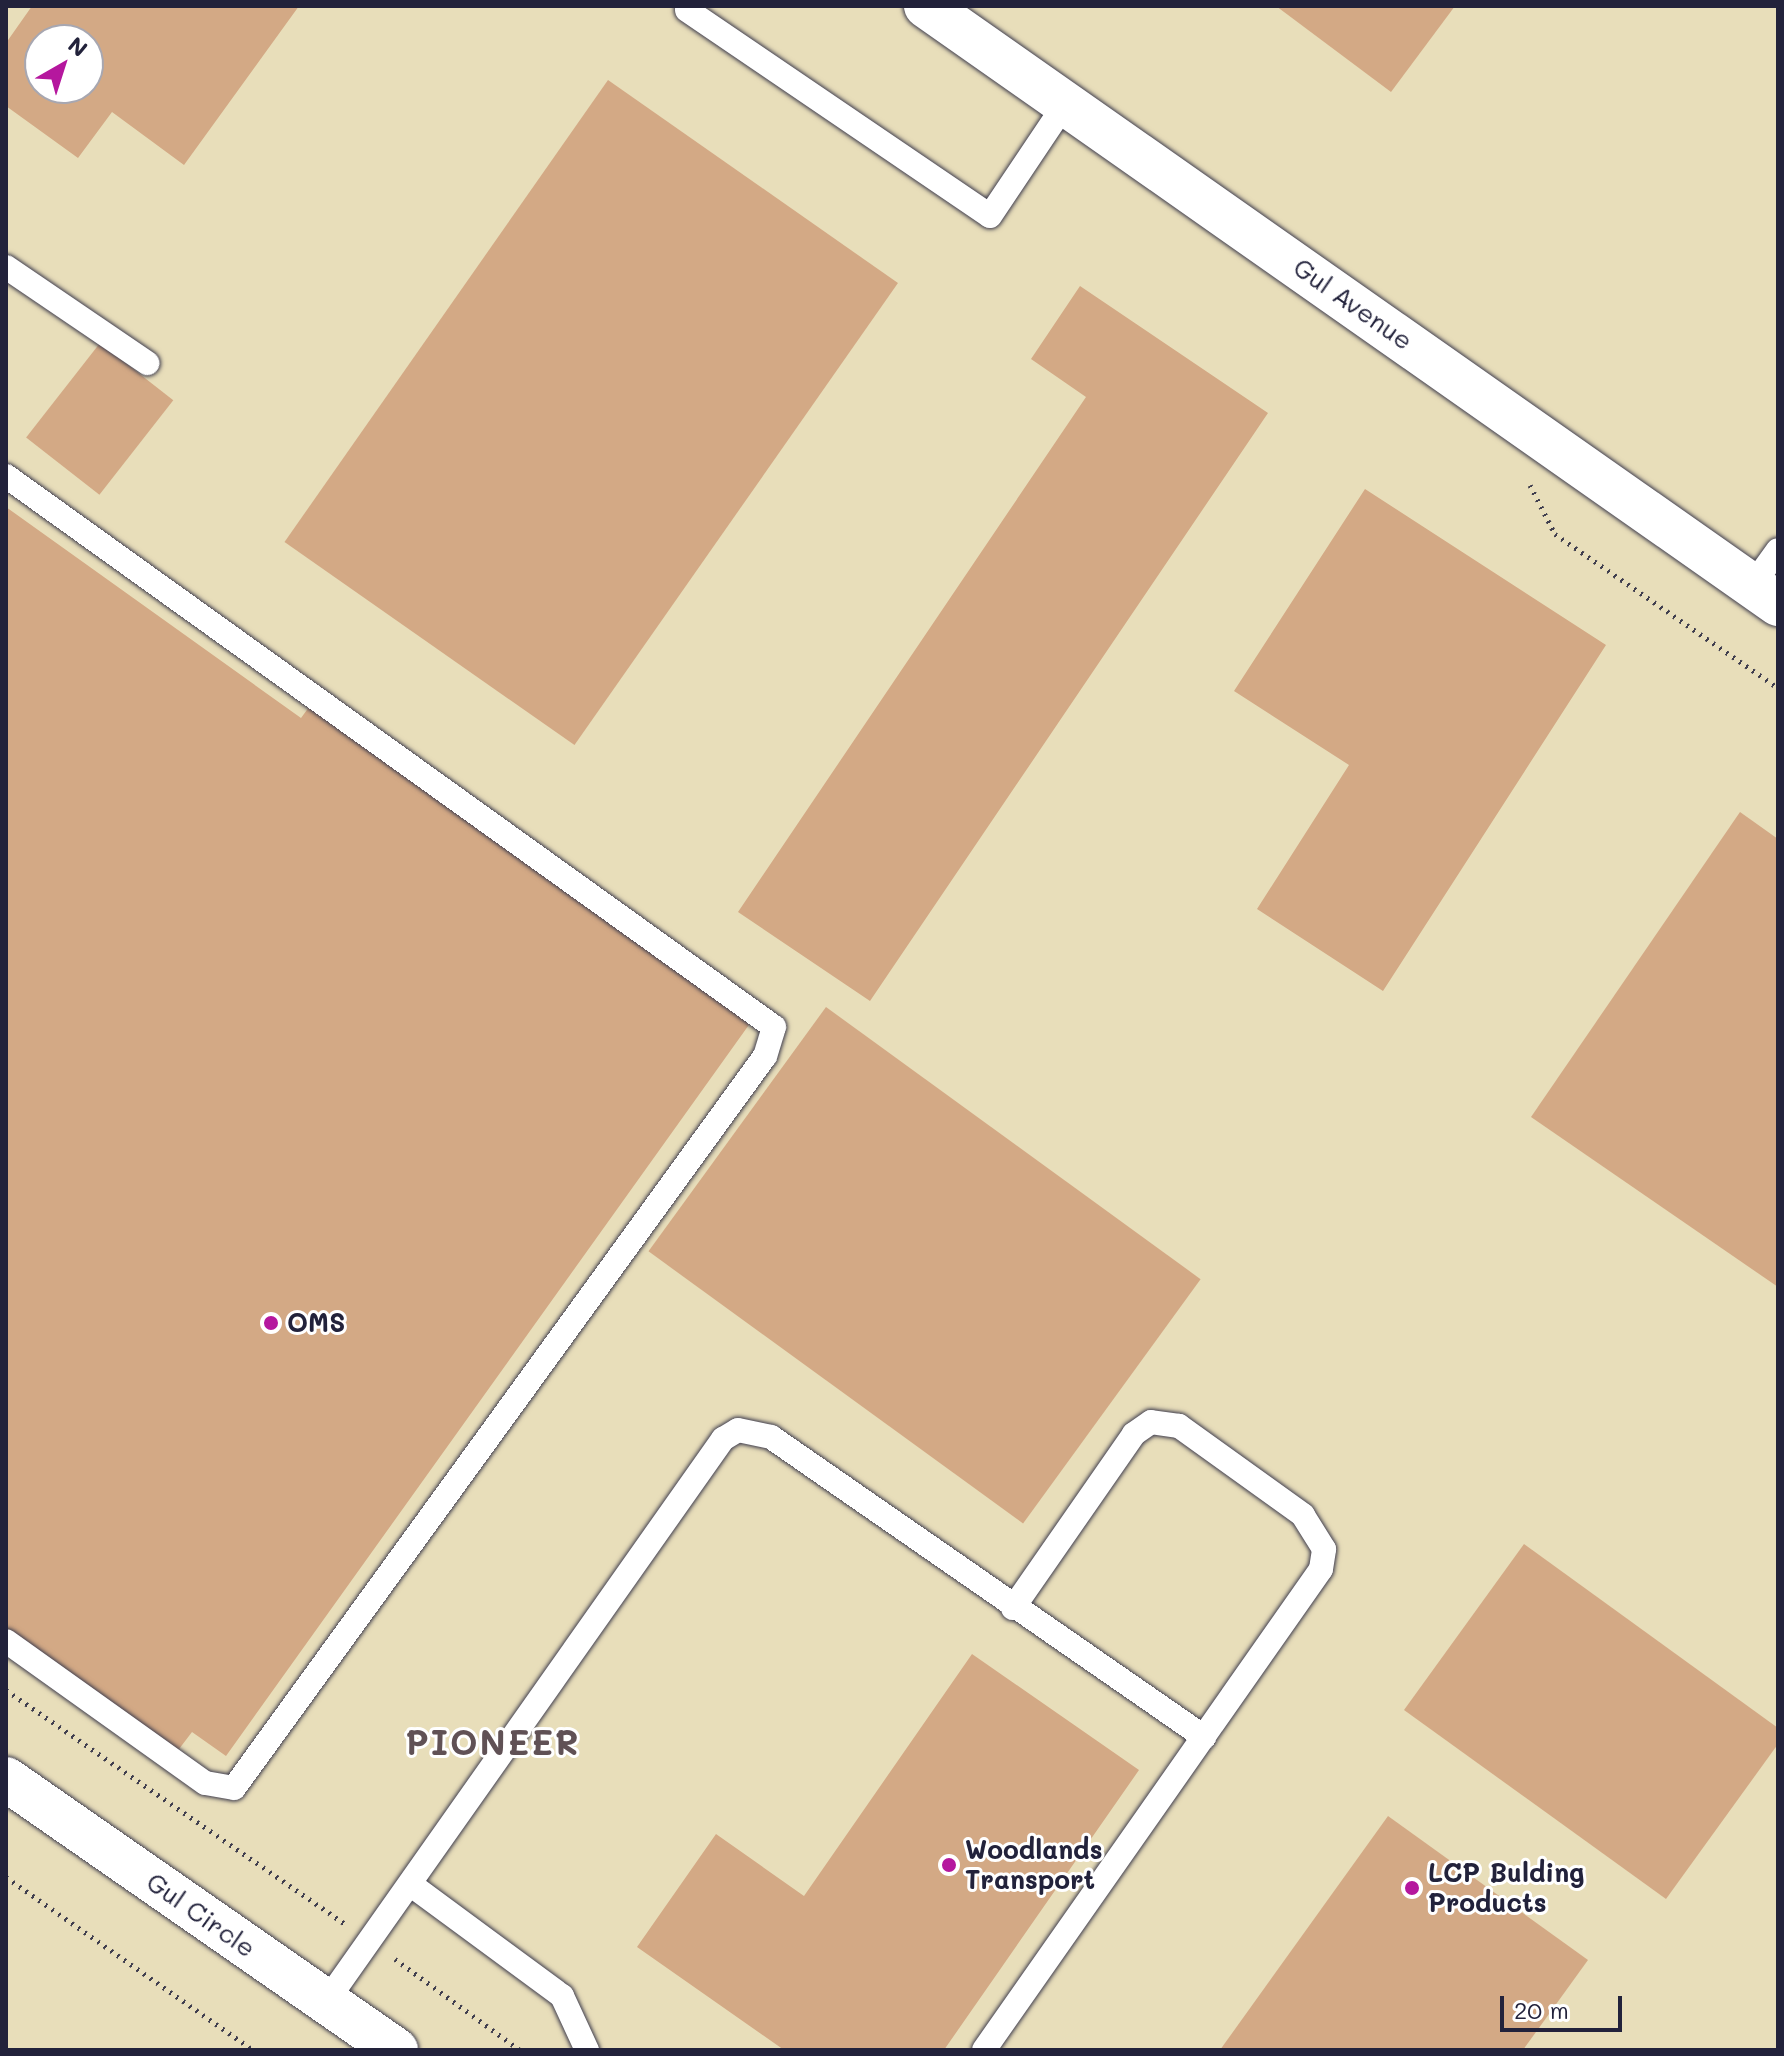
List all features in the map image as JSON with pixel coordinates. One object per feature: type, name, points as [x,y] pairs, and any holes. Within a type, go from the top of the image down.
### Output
[{"type":"street","name":"Gul Avenue","points":[[926,6],[1765,595]]},
{"type":"street","name":"Gul Circle","points":[[6,1779],[396,2050]]},
{"type":"lane","points":[[687,10],[990,216],[1065,104]]},
{"type":"lane","points":[[6,267],[147,363]]},
{"type":"lane","points":[[6,476],[774,1027],[765,1056],[234,1788],[205,1783],[6,1641]]},
{"type":"lane","points":[[1765,595],[1778,550]]},
{"type":"lane","points":[[984,2050],[1321,1569],[1324,1549],[1303,1515],[1179,1426],[1151,1422],[1134,1434],[1013,1608]]},
{"type":"lane","points":[[326,2002],[723,1439],[738,1430],[771,1437],[1013,1608],[1204,1737]]},
{"type":"lane","points":[[410,1884],[562,1996],[587,2050]]},
{"type":"path","points":[[1524,472],[1555,534],[1778,688]]},
{"type":"path","points":[[6,1690],[369,1941],[520,2050]]},
{"type":"path","points":[[6,1877],[253,2050]]},
{"type":"building","points":[[32,6],[299,6],[184,165],[112,112],[78,158],[6,106],[6,43]]},
{"type":"building","points":[[1276,6],[1455,6],[1391,92]]},
{"type":"building","points":[[608,80],[898,283],[574,745],[285,542]]},
{"type":"building","points":[[1080,286],[1268,413],[870,1001],[738,912],[1086,397],[1031,359]]},
{"type":"building","points":[[100,343],[173,400],[99,495],[26,438]]},
{"type":"building","points":[[1365,489],[1606,645],[1383,991],[1257,909],[1349,765],[1234,691]]},
{"type":"building","name":"OMS","points":[[6,507],[301,718],[315,699],[756,1015],[226,1756],[192,1732],[176,1753],[6,1631]]},
{"type":"building","points":[[1740,812],[1778,839],[1778,1287],[1531,1117]]},
{"type":"building","points":[[826,1007],[1201,1279],[1023,1523],[648,1251]]},
{"type":"building","points":[[1524,1544],[1778,1728],[1778,1744],[1666,1899],[1404,1710]]},
{"type":"building","name":"Woodlands Transport","points":[[972,1654],[1139,1770],[944,2050],[784,2050],[637,1947],[716,1834],[804,1896]]},
{"type":"building","name":"LCP Bulding Products","points":[[1388,1816],[1588,1960],[1523,2050],[1220,2050]]},
{"type":"place","name":"OMS","points":[[271,1323]]},
{"type":"place","name":"Woodlands Transport","points":[[949,1865]]},
{"type":"place","name":"LCP Bulding Products","points":[[1412,1888]]},
{"type":"district","name":"PIONEER","points":[[493,1742]]}]
